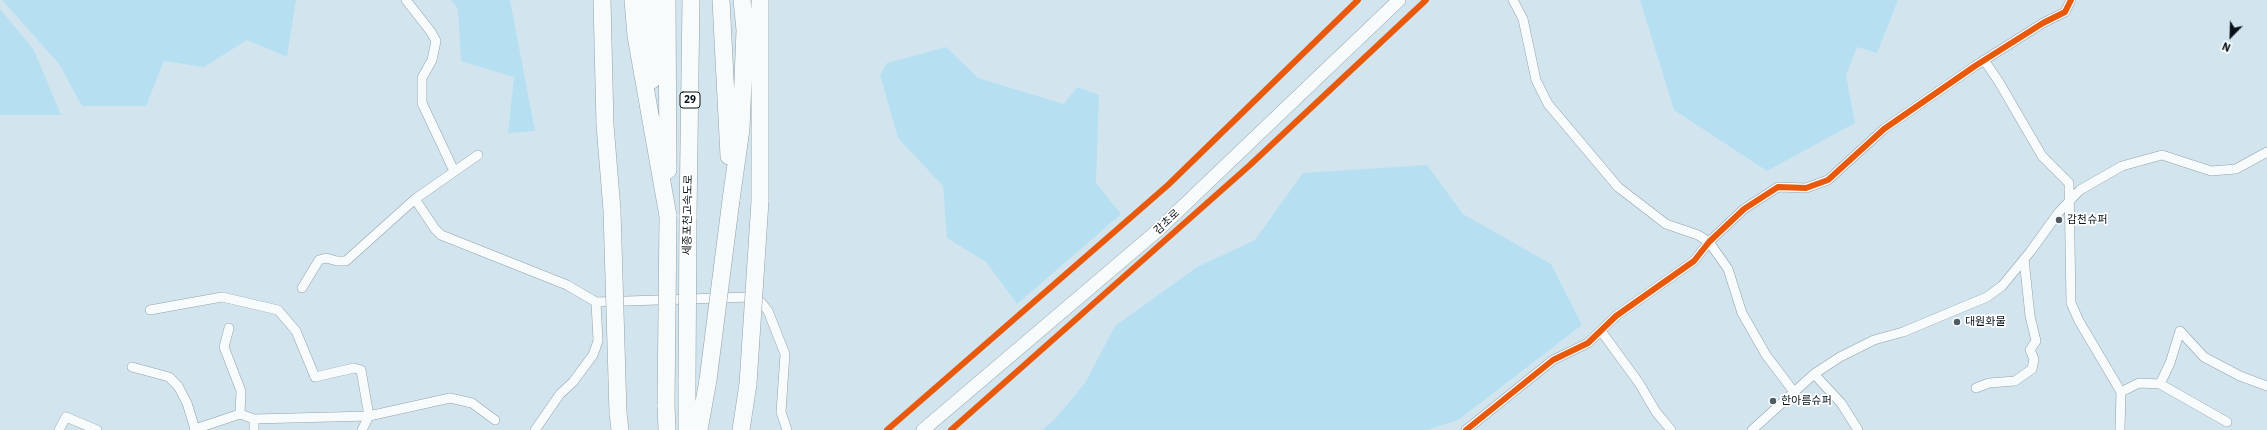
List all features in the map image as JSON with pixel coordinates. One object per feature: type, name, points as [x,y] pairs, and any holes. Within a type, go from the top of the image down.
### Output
[{"type":"highway","points":[[602,0],[605,125],[612,210]]},
{"type":"highway","points":[[610,0],[612,210],[618,413],[620,430]]},
{"type":"highway","points":[[633,0],[636,36],[668,216]]},
{"type":"highway","points":[[650,0],[653,134]]},
{"type":"highway","name":"세종포천고속도로","points":[[667,0],[667,430]]},
{"type":"highway","name":"세종포천고속도로","points":[[687,430],[691,0]]},
{"type":"highway","points":[[721,0],[731,200]]},
{"type":"highway","points":[[699,430],[708,380],[741,129],[745,30],[742,0]]},
{"type":"highway","points":[[753,0],[760,139]]},
{"type":"highway","points":[[741,430],[748,384],[760,201],[760,0]]},
{"type":"main road","name":"감초로","points":[[923,430],[1157,232],[1399,0]]},
{"type":"street","points":[[406,0],[431,32],[436,41],[432,60],[422,78],[422,103],[454,171]]},
{"type":"street","points":[[1513,0],[1523,19],[1536,80],[1548,104],[1618,187],[1666,224],[1698,235],[1709,242],[1728,269],[1742,313],[1766,356],[1794,392]]},
{"type":"street","points":[[1466,430],[1553,360],[1588,343],[1616,316],[1694,261],[1709,242],[1744,209],[1778,187],[1806,188],[1828,180],[1884,129],[1984,60],[2043,23],[2065,12],[2071,0]]},
{"type":"street","points":[[1984,60],[1999,82],[2042,156],[2069,183],[2071,303],[2079,321],[2121,392],[2120,430]]},
{"type":"street","points":[[1752,430],[1814,374],[1840,356],[1874,340],[1903,332],[1987,297],[2002,286],[2070,200],[2080,190],[2122,166],[2162,155],[2211,172],[2236,169],[2267,152]]},
{"type":"street","points":[[302,288],[319,260],[326,258],[336,261],[346,261],[415,199],[478,155]]},
{"type":"street","points":[[415,199],[435,229],[441,235],[567,285],[596,302],[750,297],[761,302],[768,310],[785,354],[781,412],[787,430]]},
{"type":"street","points":[[1976,388],[1989,383],[2015,381],[2032,369],[2034,359],[2030,350],[2036,341],[2030,316],[2024,259]]},
{"type":"street","points":[[150,310],[222,297],[278,310],[296,331],[314,377],[354,368],[360,369],[369,416],[362,430]]},
{"type":"street","points":[[535,430],[560,394],[573,382],[593,355],[598,341],[596,302]]},
{"type":"street","points":[[229,328],[224,347],[241,391],[240,414]]},
{"type":"street","points":[[1601,330],[1639,383],[1656,412],[1671,430]]},
{"type":"street","points":[[2160,384],[2170,363],[2180,331],[2204,357],[2240,376],[2267,386]]},
{"type":"street","points":[[132,366],[169,377],[178,386],[187,403],[194,429],[240,414],[254,419],[369,416],[450,398],[472,403],[495,420]]},
{"type":"street","points":[[1814,374],[1841,403],[1858,430]]},
{"type":"street","points":[[2121,392],[2139,383],[2160,384],[2227,422]]},
{"type":"street","points":[[59,430],[66,417],[97,430]]},
{"type":"street","points":[[254,419],[254,430]]},
{"type":"shaded area","points":[[2,0],[296,0],[287,57],[247,40],[204,67],[164,61],[146,106],[82,106],[59,64]]},
{"type":"shaded area","points":[[451,0],[510,0],[535,131],[508,133],[514,77],[461,61],[458,9]]},
{"type":"shaded area","points":[[1640,0],[1898,0],[1877,53],[1857,47],[1846,75],[1855,123],[1767,171],[1674,110]]},
{"type":"shaded area","points":[[0,9],[34,50],[61,115],[0,115]]},
{"type":"shaded area","points":[[946,47],[978,78],[1064,104],[1077,87],[1099,95],[1096,183],[1121,214],[1017,304],[986,262],[947,238],[943,186],[898,138],[880,75],[887,63]]},
{"type":"shaded area","points":[[1427,165],[1463,214],[1551,264],[1582,325],[1458,420],[1427,430],[1042,430],[1055,419],[1085,383],[1115,326],[1197,267],[1255,240],[1303,173]]},
{"type":"cycle path","points":[[887,430],[1168,185],[1358,0]]},
{"type":"cycle path","points":[[951,430],[1250,165],[1426,0]]},
{"type":"cycle path","points":[[1466,430],[1553,360],[1588,343],[1616,316],[1694,261],[1709,242],[1744,209],[1778,187],[1806,188],[1828,180],[1884,129],[1975,66],[2043,23],[2065,12],[2071,0]]},
{"type":"place","name":"감천슈퍼","points":[[2059,220]]},
{"type":"place","name":"대원화물","points":[[1957,322]]},
{"type":"place","name":"한아름슈퍼","points":[[1773,401]]}]
